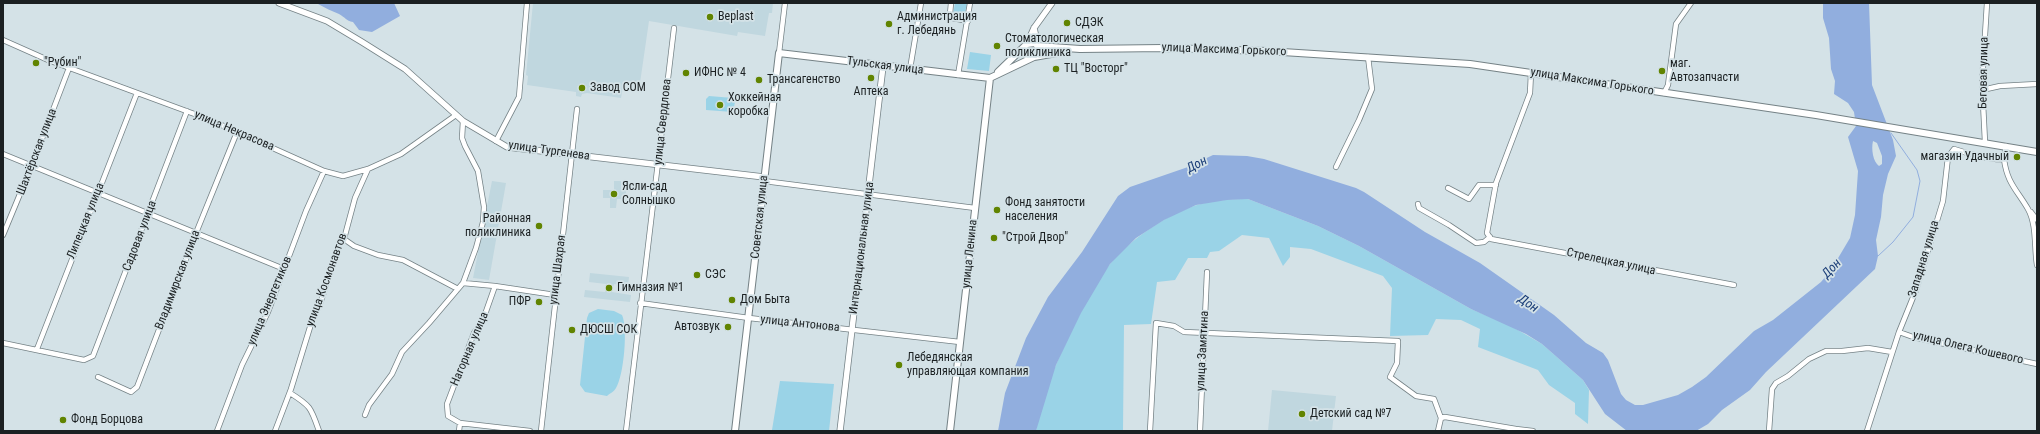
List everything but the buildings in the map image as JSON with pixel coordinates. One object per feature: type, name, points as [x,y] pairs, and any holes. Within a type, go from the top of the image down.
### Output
[{"type":"main road","points":[[1033,43],[1038,46],[1039,51],[1034,57],[990,78],[1026,46],[1033,43]]},
{"type":"main road","points":[[1026,46],[1027,56],[1034,57]]},
{"type":"main road","name":"улица Максима Горького","points":[[1038,46],[1080,49],[1169,48],[1268,51],[1470,64],[1816,115],[1985,142]]},
{"type":"main road","name":"улица Максима Горького","points":[[1034,57],[1080,49]]},
{"type":"main road","name":"Тульская улица","points":[[779,53],[910,70],[990,78]]},
{"type":"main road","name":"Советская улица","points":[[735,431],[779,53]]},
{"type":"main road","name":"улица Ленина","points":[[950,431],[990,78]]},
{"type":"main road","points":[[1985,142],[2037,152]]},
{"type":"street","name":"улица Тургенева","points":[[279,3],[326,21],[405,69],[456,116],[507,147],[659,165],[868,195],[975,208]]},
{"type":"street","points":[[496,141],[519,97],[527,3]]},
{"type":"street","name":"Советская улица","points":[[779,53],[785,3]]},
{"type":"street","points":[[910,70],[921,3]]},
{"type":"street","points":[[951,3],[950,14],[952,18],[968,21]]},
{"type":"street","points":[[958,75],[970,3]]},
{"type":"street","points":[[1026,46],[1034,28],[1052,3]]},
{"type":"street","points":[[1664,93],[1668,85],[1676,24],[1691,3]]},
{"type":"street","name":"Беговая улица","points":[[1985,142],[1982,90],[1987,3]]},
{"type":"street","name":"улица Свердлова","points":[[626,431],[640,303],[659,165],[674,28]]},
{"type":"street","points":[[1034,28],[1038,46]]},
{"type":"street","name":"улица Некрасова","points":[[3,41],[69,68],[187,111],[238,132],[324,171],[343,176],[368,169],[401,154],[456,116]]},
{"type":"street","points":[[1336,167],[1372,89],[1368,57]]},
{"type":"street","name":"Интернациональная улица","points":[[840,431],[883,66]]},
{"type":"street","name":"Шахтёрская улица","points":[[3,235],[32,165],[69,68]]},
{"type":"street","points":[[1418,204],[1419,208],[1449,225],[1476,243],[1484,242],[1490,237],[1487,233],[1496,185],[1530,93],[1531,73]]},
{"type":"street","points":[[1982,90],[2000,86],[2037,84]]},
{"type":"street","name":"Липецкая улица","points":[[36,349],[137,93]]},
{"type":"street","name":"улица Шахрая","points":[[541,431],[577,109]]},
{"type":"street","name":"Садовая улица","points":[[36,349],[73,358],[89,359],[93,356],[187,111]]},
{"type":"street","points":[[365,415],[369,405],[392,374],[402,352],[463,283],[483,222],[484,206],[478,171],[462,138],[463,121]]},
{"type":"street","name":"Владимирская улица","points":[[98,376],[131,392],[137,387],[196,233],[238,132]]},
{"type":"street","points":[[2006,146],[2004,159],[2006,172],[2018,196],[2037,220]]},
{"type":"street","name":"Западная улица","points":[[1867,431],[1898,332],[1916,290],[1943,200],[1948,157],[1954,149],[1985,156],[1997,161],[2004,159]]},
{"type":"street","points":[[3,154],[32,165],[97,194],[284,269]]},
{"type":"street","name":"улица Космонавтов","points":[[275,431],[290,393],[311,324],[321,301],[339,243],[344,239],[355,198],[368,169]]},
{"type":"street","name":"улица Энергетиков","points":[[217,431],[242,365],[268,312],[324,171]]},
{"type":"street","points":[[1448,188],[1469,199],[1480,185],[1496,185]]},
{"type":"street","points":[[2028,210],[2035,231],[2037,265]]},
{"type":"street","name":"Стрелецкая улица","points":[[1490,237],[1491,240],[1734,285]]},
{"type":"street","points":[[344,239],[354,246],[378,255],[403,260],[458,290]]},
{"type":"street","name":"улица Замятина","points":[[1200,431],[1207,272]]},
{"type":"street","points":[[463,283],[555,295]]},
{"type":"street","name":"Нагорная улица","points":[[460,423],[448,416],[447,404],[474,333],[483,320],[495,286]]},
{"type":"street","name":"улица Антонова","points":[[640,303],[749,318],[960,342]]},
{"type":"street","points":[[1150,431],[1156,323],[1174,326],[1184,332],[1204,334],[1232,333],[1398,341],[1397,363],[1390,377],[1416,396],[1434,399],[1441,418],[1438,431]]},
{"type":"street","name":"улица Олега Кошевого","points":[[1898,332],[1913,337],[2037,364]]},
{"type":"street","points":[[3,343],[36,349]]},
{"type":"street","points":[[1769,431],[1772,389],[1776,383],[1788,376],[1809,358],[1826,351],[1868,348],[1892,352]]},
{"type":"street","points":[[290,393],[303,401],[313,412],[319,431]]},
{"type":"street","points":[[1441,418],[1445,417],[1516,430],[1533,431]]},
{"type":"street","points":[[459,431],[460,423],[530,431]]},
{"type":"shaded area","points":[[533,3],[773,3],[772,13],[769,13],[765,36],[738,32],[737,36],[649,21],[640,83],[624,81],[621,98],[587,93],[582,94],[581,97],[576,96],[576,92],[527,85],[528,76],[526,75]]},
{"type":"shaded area","points":[[955,3],[967,3],[964,18],[953,15]]},
{"type":"shaded area","points":[[970,52],[991,55],[989,71],[967,69]]},
{"type":"shaded area","name":"Хоккейная коробка","points":[[709,96],[733,98],[735,102],[733,112],[706,110],[706,99]]},
{"type":"shaded area","points":[[492,181],[506,183],[489,280],[473,278]]},
{"type":"shaded area","name":"Ясли-сад Солнышко","points":[[614,181],[621,181],[621,190],[626,191],[626,199],[617,199],[616,208],[610,208],[610,198],[603,198],[603,190],[614,190]]},
{"type":"shaded area","points":[[1248,199],[1318,226],[1359,246],[1471,309],[1511,326],[1542,344],[1583,380],[1589,390],[1588,424],[1575,414],[1575,403],[1549,385],[1538,370],[1478,347],[1480,329],[1461,320],[1436,319],[1428,335],[1390,336],[1392,288],[1383,276],[1311,249],[1290,247],[1290,257],[1283,266],[1269,238],[1242,235],[1219,251],[1210,252],[1207,258],[1188,258],[1175,280],[1157,282],[1151,324],[1124,325],[1123,431],[1036,431],[1045,394],[1069,336],[1093,290],[1104,272],[1118,255],[1138,237],[1174,214],[1203,203]]},
{"type":"shaded area","name":"Гимназия №1","points":[[590,273],[629,277],[628,286],[614,284],[612,292],[631,295],[630,302],[584,297],[585,290],[605,292],[606,284],[589,282]]},
{"type":"shaded area","points":[[598,309],[614,311],[622,315],[625,330],[623,363],[619,382],[615,389],[607,396],[585,392],[580,385],[587,318],[589,313]]},
{"type":"shaded area","points":[[780,381],[834,384],[829,431],[772,430]]},
{"type":"shaded area","name":"Детский сад №7","points":[[1272,390],[1336,396],[1332,431],[1268,431]]},
{"type":"water","points":[[394,3],[400,16],[372,32],[359,30],[353,22],[318,4]]},
{"type":"water","name":"Дон","points":[[1823,3],[1869,3],[1872,85],[1893,140],[1896,156],[1888,174],[1883,195],[1881,217],[1876,240],[1878,256],[1875,269],[1766,372],[1750,390],[1722,410],[1708,424],[1696,431],[1627,431],[1605,414],[1583,380],[1542,344],[1526,334],[1471,309],[1359,246],[1318,226],[1248,199],[1227,200],[1196,205],[1164,220],[1136,238],[1110,264],[1081,313],[1056,365],[1036,431],[998,431],[1005,393],[1026,338],[1048,297],[1082,252],[1118,196],[1130,187],[1188,167],[1213,155],[1247,156],[1264,159],[1356,188],[1364,192],[1425,232],[1480,263],[1554,315],[1586,343],[1603,353],[1608,360],[1621,394],[1626,400],[1635,405],[1643,405],[1678,395],[1706,377],[1754,331],[1773,320],[1821,282],[1831,270],[1850,238],[1855,215],[1858,171],[1848,137],[1856,126],[1854,112],[1848,103],[1834,94],[1835,81],[1831,69],[1829,38],[1823,18]],"holes":[[[1873,141],[1877,143],[1882,156],[1882,164],[1879,166],[1875,162],[1872,151]]]},
{"type":"waterway","points":[[1878,256],[1893,242],[1913,217],[1920,181],[1917,170],[1891,133]]},
{"type":"place","name":"Beplast","points":[[710,17]]},
{"type":"place","name":"СДЭК","points":[[1067,23]]},
{"type":"place","name":"Администрация г. Лебедянь","points":[[889,24]]},
{"type":"place","name":"Стоматологическая поликлиника","points":[[997,46]]},
{"type":"place","name":"\"Рубин\"","points":[[36,63]]},
{"type":"place","name":"ТЦ \"Восторг\"","points":[[1056,69]]},
{"type":"place","name":"маг. Автозапчасти","points":[[1662,71]]},
{"type":"place","name":"ИФНС № 4","points":[[686,73]]},
{"type":"place","name":"Аптека","points":[[871,78]]},
{"type":"place","name":"Трансагенство","points":[[759,80]]},
{"type":"place","name":"Завод СОМ","points":[[582,88]]},
{"type":"place","name":"Хоккейная коробка","points":[[720,105]]},
{"type":"place","name":"магазин Удачный","points":[[2017,157]]},
{"type":"place","name":"Ясли-сад Солнышко","points":[[614,194]]},
{"type":"place","name":"Фонд занятости населения","points":[[997,210]]},
{"type":"place","name":"Районная поликлиника","points":[[539,226]]},
{"type":"place","name":"\"Строй Двор\"","points":[[994,238]]},
{"type":"place","name":"СЭС","points":[[697,275]]},
{"type":"place","name":"Гимназия №1","points":[[609,288]]},
{"type":"place","name":"Дом Быта","points":[[732,300]]},
{"type":"place","name":"ПФР","points":[[539,302]]},
{"type":"place","name":"Автозвук","points":[[728,327]]},
{"type":"place","name":"ДЮСШ СОК","points":[[572,330]]},
{"type":"place","name":"Лебедянская управляющая компания","points":[[899,365]]},
{"type":"place","name":"Детский сад №7","points":[[1302,414]]},
{"type":"place","name":"Фонд Борцова","points":[[63,420]]}]
